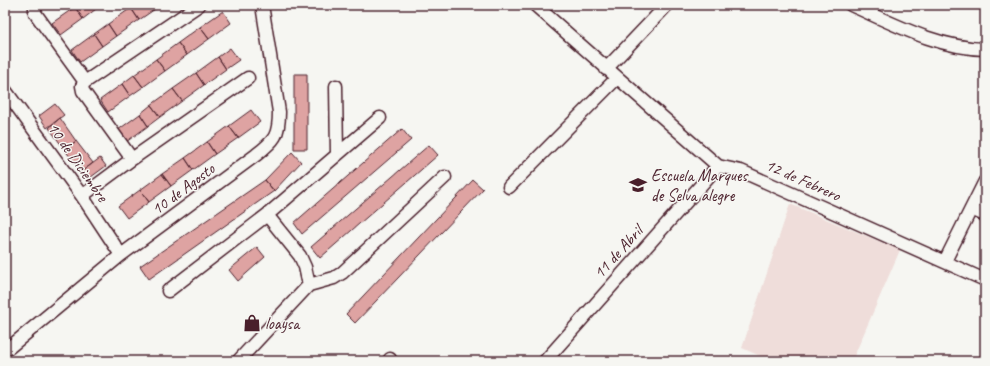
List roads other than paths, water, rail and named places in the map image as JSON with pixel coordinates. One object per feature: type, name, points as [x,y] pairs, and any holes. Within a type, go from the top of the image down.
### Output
[{"type":"street","points":[[37,5],[34,8],[35,13],[85,82]]},
{"type":"street","points":[[132,159],[83,91],[82,86],[85,82],[199,5]]},
{"type":"street","name":"10 de Agosto","points":[[5,351],[121,256],[256,155],[276,136],[279,125],[279,112],[262,5]]},
{"type":"street","name":"12 de Febrero","points":[[535,5],[718,166],[741,171],[985,280]]},
{"type":"street","points":[[606,69],[667,5]]},
{"type":"street","points":[[851,5],[916,33],[947,44],[985,50]]},
{"type":"street","points":[[82,196],[248,78]]},
{"type":"street","points":[[509,187],[617,78]]},
{"type":"street","points":[[336,86],[337,154]]},
{"type":"street","name":"10 de Diciembre","points":[[5,90],[82,196],[121,256]]},
{"type":"street","points":[[168,291],[267,215],[380,118]]},
{"type":"street","name":"11 de Abril","points":[[544,361],[718,166]]},
{"type":"street","points":[[238,361],[309,285],[334,278],[342,273],[445,177]]},
{"type":"street","points":[[945,261],[985,181]]},
{"type":"street","points":[[971,209],[985,215]]},
{"type":"street","points":[[267,215],[300,256],[305,267],[309,285]]},
{"type":"place","name":"Escuela Marques de Selva alegre","points":[[638,185]]},
{"type":"place","name":"loaysa","points":[[252,323]]}]
